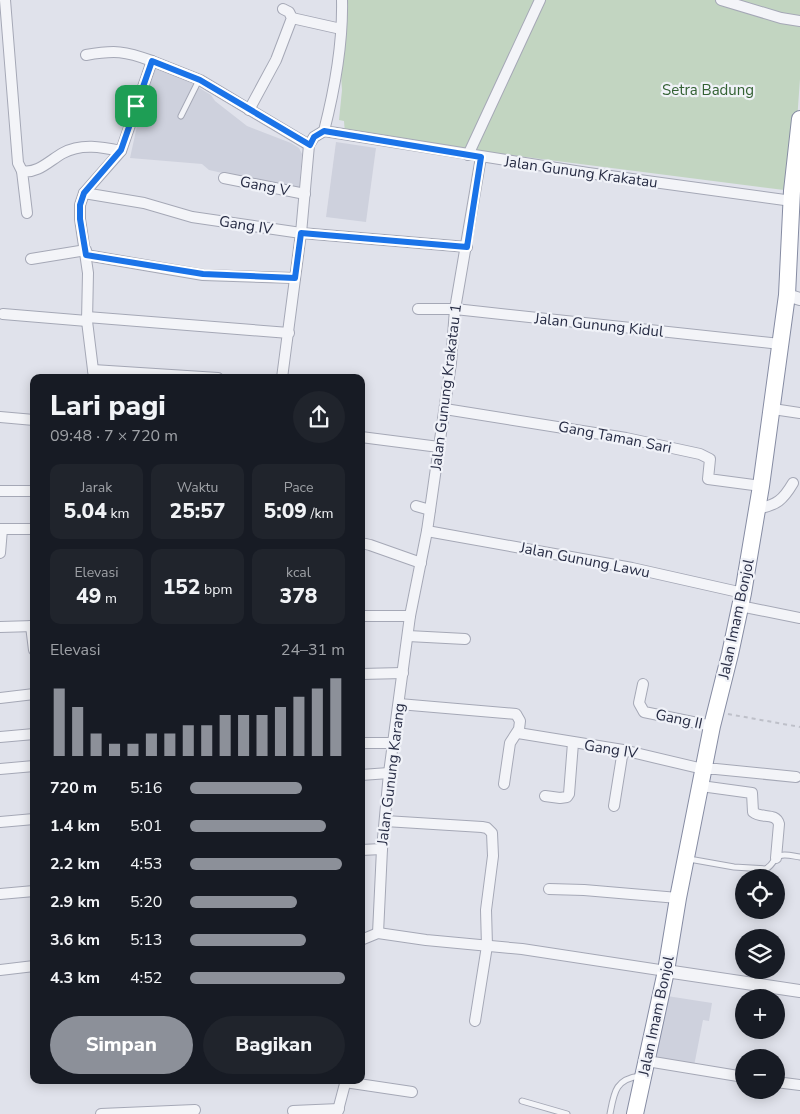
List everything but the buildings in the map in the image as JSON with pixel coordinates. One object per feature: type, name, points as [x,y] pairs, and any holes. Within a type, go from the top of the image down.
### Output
[{"type":"highway","name":"Jalan Imam Bonjol","points":[[635,1114],[666,971],[703,769],[741,599],[773,409],[780,344],[794,297],[795,195],[800,120]]},
{"type":"street","points":[[5,0],[18,163],[22,171],[27,213]]},
{"type":"street","points":[[283,374],[289,334],[310,145],[314,137],[324,131],[333,96],[340,56],[342,0]]},
{"type":"street","points":[[468,155],[540,0]]},
{"type":"street","points":[[721,0],[781,18],[800,21]]},
{"type":"street","points":[[249,110],[276,60],[292,18],[289,12],[283,9]]},
{"type":"street","points":[[292,18],[341,29]]},
{"type":"street","points":[[86,55],[128,52],[200,80],[310,145]]},
{"type":"street","points":[[94,374],[87,319],[88,273],[80,219],[80,205],[84,193],[121,150],[152,61]]},
{"type":"street","name":"Jalan Gunung Krakatau","points":[[324,131],[588,174],[795,195]]},
{"type":"street","points":[[22,171],[28,172],[39,169],[64,152],[76,148],[91,146],[121,150]]},
{"type":"street","name":"Jalan Gunung Krakatau 1","points":[[410,616],[427,531],[440,447],[451,363],[455,309],[481,157]]},
{"type":"street","name":"Gang V","points":[[224,178],[305,194]]},
{"type":"street","name":"Gang IV","points":[[84,193],[144,204],[192,217],[301,233],[467,247]]},
{"type":"street","points":[[31,259],[86,252],[203,274],[295,278]]},
{"type":"street","name":"Jalan Gunung Kidul","points":[[418,308],[455,309],[780,344]]},
{"type":"street","points":[[2,314],[289,334]]},
{"type":"street","name":"Gang Taman Sari","points":[[445,409],[626,438],[700,454],[710,459],[708,479],[761,486]]},
{"type":"street","points":[[773,409],[800,413]]},
{"type":"street","points":[[0,417],[30,420]]},
{"type":"street","points":[[365,438],[440,447]]},
{"type":"street","points":[[757,509],[768,507],[781,500],[793,483]]},
{"type":"street","points":[[0,491],[30,491]]},
{"type":"street","points":[[416,506],[430,510]]},
{"type":"street","points":[[0,553],[1,529],[30,529]]},
{"type":"street","name":"Jalan Gunung Lawu","points":[[427,531],[632,568],[800,618]]},
{"type":"street","points":[[365,544],[421,563]]},
{"type":"street","points":[[365,616],[410,616]]},
{"type":"street","name":"Jalan Gunung Karang","points":[[378,933],[382,849],[389,774],[410,616]]},
{"type":"street","points":[[0,627],[30,626]]},
{"type":"street","points":[[408,636],[465,639]]},
{"type":"street","points":[[365,674],[403,673]]},
{"type":"street","name":"Gang II","points":[[643,684],[639,703],[644,712],[714,719]]},
{"type":"street","points":[[0,698],[30,694]]},
{"type":"street","points":[[399,704],[516,714],[520,721],[518,733],[510,744],[504,784]]},
{"type":"street","name":"Gang IV","points":[[518,733],[623,750],[703,769],[716,768],[796,777]]},
{"type":"street","points":[[0,737],[30,734]]},
{"type":"street","points":[[365,743],[394,743]]},
{"type":"street","points":[[545,796],[560,798],[569,794],[573,743]]},
{"type":"street","points":[[614,806],[623,750]]},
{"type":"street","points":[[0,769],[30,766]]},
{"type":"street","points":[[365,775],[389,774]]},
{"type":"street","points":[[701,786],[752,793],[753,812],[756,815],[778,819],[776,858]]},
{"type":"street","points":[[0,822],[30,819]]},
{"type":"street","points":[[385,821],[482,827],[490,830],[494,838],[486,910],[487,946],[475,1021]]},
{"type":"street","points":[[365,850],[382,849]]},
{"type":"street","points":[[0,894],[30,890]]},
{"type":"street","points":[[549,890],[584,890],[678,898]]},
{"type":"street","points":[[365,938],[378,933],[487,946],[800,991]]},
{"type":"street","points":[[0,970],[30,966]]},
{"type":"street","points":[[645,1068],[735,1076]]},
{"type":"street","points":[[785,1083],[800,1085]]},
{"type":"street","points":[[293,1111],[338,1112],[345,1084]]},
{"type":"street","points":[[364,1084],[412,1092]]},
{"type":"street","points":[[101,1114],[195,1110]]},
{"type":"lane","points":[[181,116],[200,80]]},
{"type":"lane","points":[[686,858],[734,867],[766,869],[770,867],[776,858],[783,855],[800,857]]},
{"type":"lane","points":[[610,1114],[613,1095],[620,1083],[635,1077],[645,1068]]},
{"type":"lane","points":[[522,1101],[567,1114]]},
{"type":"path","points":[[714,719],[800,727]]},
{"type":"shaded area","points":[[151,66],[183,78],[211,95],[215,101],[247,126],[299,148],[302,154],[299,190],[209,170],[202,164],[130,158],[137,126],[146,101]]},
{"type":"shaded area","points":[[336,142],[376,148],[366,222],[326,217]]},
{"type":"shaded area","points":[[667,996],[712,1003],[709,1021],[703,1020],[694,1066],[653,1061]]},
{"type":"green space","name":"Setra Badung","points":[[336,0],[800,0],[800,79],[792,191],[345,134],[344,121],[339,120],[342,90]]},
{"type":"route","points":[[152,61],[200,80],[251,112],[310,145],[314,137],[324,131],[481,157],[467,247],[301,233],[295,278],[203,274],[86,255],[80,219],[80,205],[84,193],[121,150],[136,106],[152,61]]}]
